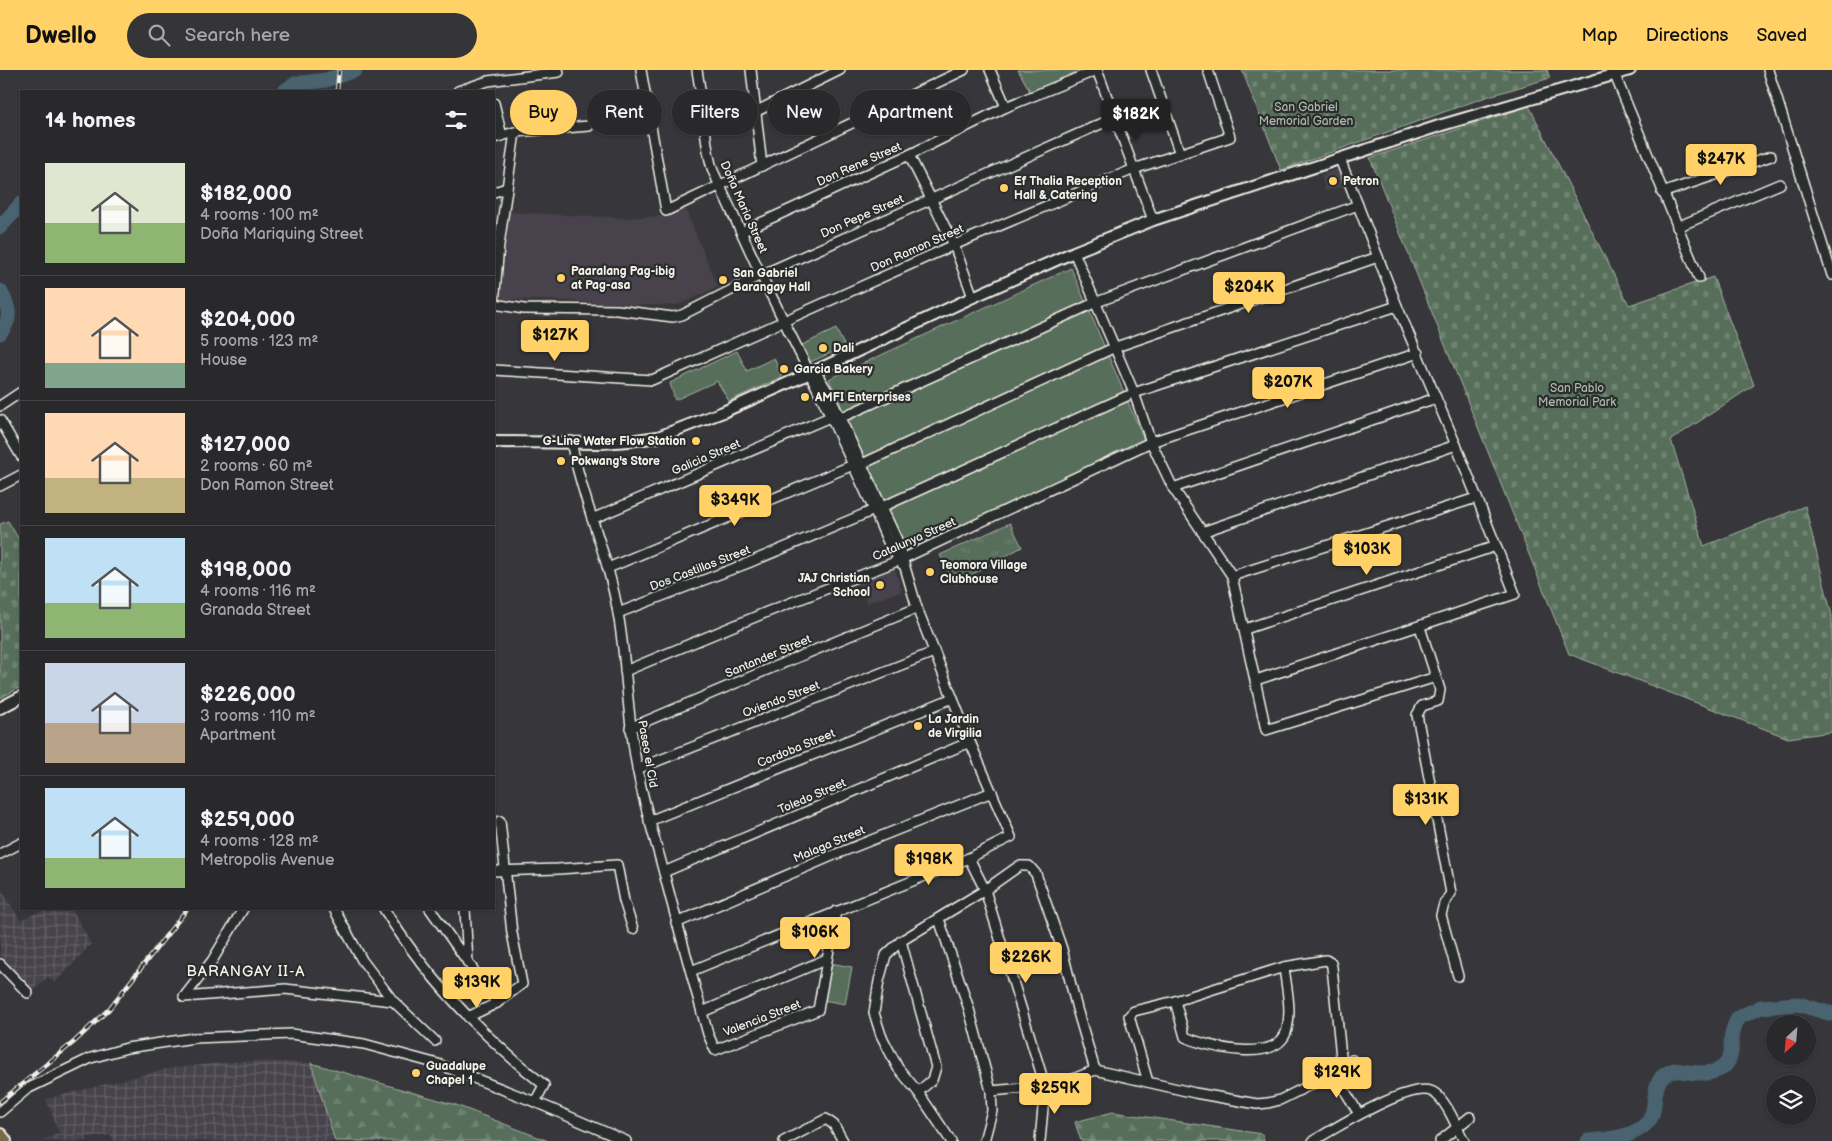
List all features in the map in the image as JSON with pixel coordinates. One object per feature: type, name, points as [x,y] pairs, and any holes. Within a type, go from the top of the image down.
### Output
[{"type":"main road","points":[[0,1136],[4,1141]]},
{"type":"street","points":[[641,70],[666,211],[964,70]]},
{"type":"street","name":"Doña Maria Street","points":[[697,70],[708,157],[761,275],[812,372]]},
{"type":"street","points":[[751,70],[753,90]]},
{"type":"street","points":[[758,111],[840,70]]},
{"type":"street","points":[[990,70],[1006,107]]},
{"type":"street","points":[[1097,70],[1153,220]]},
{"type":"street","name":"Don Rene Street","points":[[741,232],[909,155],[1006,107],[1097,70]]},
{"type":"street","points":[[1151,70],[1180,154]]},
{"type":"street","name":"Don Ramon Street","points":[[495,370],[652,380],[954,245],[1134,169],[1230,137],[1208,70]]},
{"type":"street","points":[[495,442],[628,442],[658,437],[723,412],[1074,252],[1153,220],[1437,126],[1614,73],[1630,70]]},
{"type":"street","points":[[1768,70],[1832,275]]},
{"type":"street","points":[[461,90],[488,81],[559,72]]},
{"type":"street","points":[[1614,73],[1662,193],[1699,278]]},
{"type":"street","points":[[488,81],[491,90]]},
{"type":"street","points":[[495,112],[498,137],[510,133]]},
{"type":"street","name":"Don Pepe Street","points":[[495,304],[524,309],[617,310],[673,317],[682,315],[761,275],[1114,118]]},
{"type":"street","points":[[495,275],[496,246],[515,135]]},
{"type":"street","points":[[758,135],[762,166]]},
{"type":"street","points":[[909,155],[954,245],[974,297]]},
{"type":"street","points":[[1662,193],[1771,156]]},
{"type":"street","points":[[1256,680],[1516,594],[1397,306],[1340,159]]},
{"type":"street","points":[[1677,227],[1780,184]]},
{"type":"street","points":[[495,192],[507,188]]},
{"type":"street","points":[[840,418],[1093,304],[1358,205]]},
{"type":"street","points":[[1074,252],[1130,395],[1173,488],[1232,576],[1266,730],[1436,677]]},
{"type":"street","points":[[608,568],[858,464],[1111,349],[1378,257]]},
{"type":"street","name":"Dos Castillas Street","points":[[618,613],[748,563],[878,508],[1130,395],[1397,306]]},
{"type":"street","name":"Catalunya Street","points":[[625,671],[767,612],[902,562],[1151,442],[1418,353]]},
{"type":"street","points":[[812,372],[830,417],[858,464]]},
{"type":"street","points":[[691,972],[969,858],[1011,836],[970,742],[917,608],[897,540],[878,508],[828,392],[812,372]]},
{"type":"street","points":[[0,406],[20,393]]},
{"type":"street","points":[[1173,488],[1436,398]]},
{"type":"street","name":"Galicia Street","points":[[592,519],[830,417]]},
{"type":"street","points":[[0,420],[20,454]]},
{"type":"street","name":"Paseo el Cid","points":[[571,442],[592,519],[608,568],[618,613],[630,728],[649,821],[676,923],[715,1050]]},
{"type":"street","points":[[1202,532],[1456,445]]},
{"type":"street","points":[[0,486],[20,476]]},
{"type":"street","points":[[1232,576],[1476,498]]},
{"type":"street","points":[[1245,629],[1496,546]]},
{"type":"street","name":"Santander Street","points":[[630,728],[917,608]]},
{"type":"street","points":[[1420,627],[1440,690],[1438,701],[1422,706],[1417,715],[1451,893],[1444,904],[1441,915],[1458,976]]},
{"type":"street","name":"Oviendo Street","points":[[637,769],[934,652]]},
{"type":"street","points":[[0,708],[20,698]]},
{"type":"street","name":"Cordoba Street","points":[[649,821],[953,698]]},
{"type":"street","name":"Toledo Street","points":[[664,872],[970,742]]},
{"type":"street","name":"Malaga Street","points":[[676,923],[834,855],[992,792]]},
{"type":"street","points":[[468,1017],[497,1003],[522,984],[512,933],[500,821]]},
{"type":"street","points":[[0,854],[20,844]]},
{"type":"street","points":[[969,858],[985,890],[1045,1086],[1040,1141]]},
{"type":"street","points":[[495,871],[558,870],[616,865],[624,902],[633,928]]},
{"type":"street","points":[[951,1141],[918,1092],[898,1068],[881,1035],[874,1014],[878,981],[886,955],[901,941],[985,890],[1019,866],[1029,866],[1036,874],[1062,949],[1095,1070]]},
{"type":"street","points":[[242,910],[212,961],[184,997],[285,988],[393,1002]]},
{"type":"street","points":[[335,910],[362,960],[393,1002],[435,1041]]},
{"type":"street","points":[[389,910],[404,940],[446,994],[509,1056],[544,1085],[535,1102]]},
{"type":"street","points":[[431,910],[497,1003]]},
{"type":"street","points":[[465,910],[468,963]]},
{"type":"street","points":[[702,1012],[827,959],[836,911]]},
{"type":"street","points":[[939,919],[969,1009],[991,1092],[992,1111],[984,1141]]},
{"type":"street","points":[[901,941],[936,1068],[932,1080],[918,1092]]},
{"type":"street","name":"Valencia Street","points":[[715,1050],[818,1010],[827,959]]},
{"type":"street","points":[[1148,1082],[1130,1016],[1134,1011],[1175,1001],[1284,967],[1326,960],[1331,964],[1342,1066]]},
{"type":"street","points":[[0,964],[28,993]]},
{"type":"street","points":[[1175,1001],[1185,1037],[1198,1043],[1236,1051],[1263,1050],[1280,1042],[1287,1030],[1289,1005],[1284,967]]},
{"type":"street","points":[[0,1112],[27,1088],[91,1058],[127,1048],[194,1038],[291,1034],[364,1044],[438,1064],[535,1102],[626,1141]]},
{"type":"street","points":[[991,1092],[1066,1082],[1095,1070],[1195,1093],[1257,1104],[1280,1100],[1334,1073],[1352,1060]]},
{"type":"street","points":[[1334,1073],[1359,1114]]},
{"type":"street","points":[[1313,1141],[1379,1104],[1422,1090],[1427,1090],[1440,1098],[1464,1141]]},
{"type":"street","points":[[1440,1141],[1470,1117]]},
{"type":"street","points":[[784,1141],[826,1119],[834,1125],[843,1141]]},
{"type":"shaded area","name":"Petron","points":[[1340,168],[1345,186],[1325,191],[1321,175]]},
{"type":"shaded area","points":[[685,208],[718,287],[678,305],[618,305],[573,301],[500,299],[509,212],[624,218],[666,216]]},
{"type":"shaded area","name":"JAJ Christian School","points":[[894,567],[902,591],[867,603],[858,580]]},
{"type":"shaded area","points":[[0,887],[20,920],[44,910],[73,910],[91,944],[55,983],[48,977],[32,991],[0,956]]},
{"type":"shaded area","points":[[244,1061],[311,1063],[335,1141],[115,1141],[110,1135],[87,1138],[89,1141],[41,1141],[59,1133],[46,1099],[171,1068]]},
{"type":"green space","points":[[1018,70],[1087,70],[1031,93]]},
{"type":"green space","name":"San Gabriel Memorial Garden","points":[[1242,70],[1547,70],[1550,78],[1486,97],[1281,170]]},
{"type":"green space","name":"San Pablo Memorial Park","points":[[1529,106],[1629,305],[1713,277],[1754,385],[1671,440],[1704,546],[1805,506],[1832,616],[1832,732],[1788,738],[1569,654],[1370,158]]},
{"type":"green space","points":[[1071,268],[1145,442],[906,553],[829,379]]},
{"type":"green space","points":[[836,329],[845,347],[810,362],[802,345]]},
{"type":"green space","points":[[737,351],[747,371],[774,358],[782,377],[729,401],[717,381],[675,400],[670,383]]},
{"type":"green space","points":[[8,521],[20,541],[20,688],[0,698],[0,524]]},
{"type":"green space","points":[[1010,523],[1022,547],[955,584],[940,555]]},
{"type":"green space","points":[[830,963],[852,967],[845,1004],[823,1000]]},
{"type":"green space","points":[[311,1063],[456,1105],[548,1141],[335,1141]]},
{"type":"green space","points":[[1113,1112],[1262,1134],[1264,1141],[1081,1141],[1075,1122]]},
{"type":"waterway","points":[[286,90],[295,84],[326,80],[355,70]]},
{"type":"waterway","points":[[0,227],[20,205]]},
{"type":"waterway","points":[[0,291],[6,302],[8,312],[7,322],[0,333]]},
{"type":"waterway","points":[[1588,1141],[1627,1135],[1635,1132],[1647,1123],[1652,1113],[1658,1083],[1668,1073],[1674,1070],[1708,1073],[1723,1067],[1728,1062],[1731,1053],[1731,1035],[1738,1018],[1761,1007],[1798,1004],[1832,1014]]},
{"type":"railway","points":[[337,90],[339,70]]},
{"type":"railway","points":[[0,1102],[74,1042],[109,1009],[186,910]]},
{"type":"place","name":"Petron","points":[[1333,181]]},
{"type":"place","name":"Ef Thalia Reception Hall & Catering","points":[[1004,188]]},
{"type":"place","name":"Paaralang Pag-ibig at Pag-asa","points":[[561,278]]},
{"type":"place","name":"San Gabriel Barangay Hall","points":[[723,280]]},
{"type":"place","name":"Dali","points":[[823,348]]},
{"type":"place","name":"Garcia Bakery","points":[[784,369]]},
{"type":"place","name":"AMFI Enterprises","points":[[805,397]]},
{"type":"place","name":"G-Line Water Flow Station","points":[[696,441]]},
{"type":"place","name":"Pokwang's Store","points":[[561,461]]},
{"type":"place","name":"Teomora Village Clubhouse","points":[[930,572]]},
{"type":"place","name":"JAJ Christian School","points":[[880,585]]},
{"type":"place","name":"La Jardin de Virgilia","points":[[918,726]]},
{"type":"place","name":"Guadalupe Chapel 1","points":[[416,1073]]},
{"type":"district","name":"BARANGAY II-A","points":[[246,971]]}]
